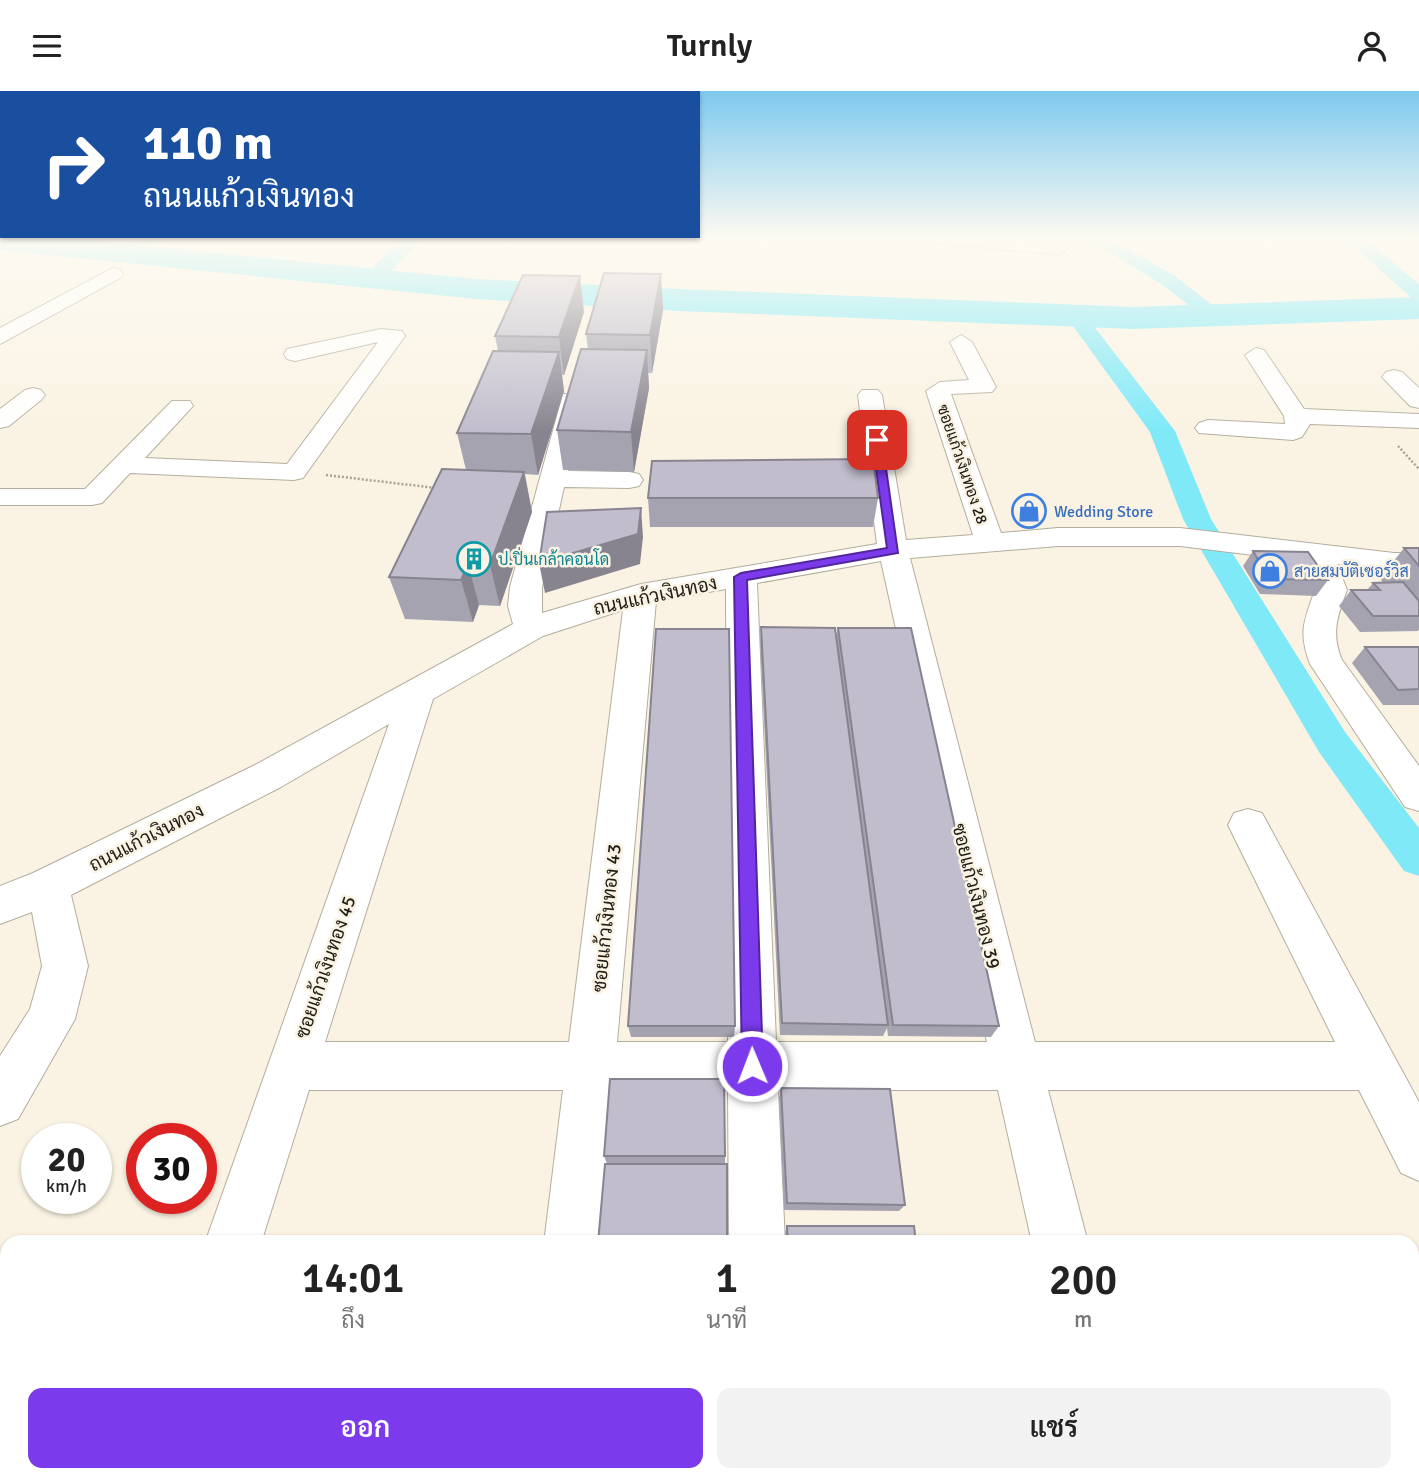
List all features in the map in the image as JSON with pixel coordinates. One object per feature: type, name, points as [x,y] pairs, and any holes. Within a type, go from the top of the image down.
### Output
[{"type":"street","points":[[0,337],[63,302]]},
{"type":"street","points":[[125,465],[294,472],[394,336],[389,334],[295,353]]},
{"type":"street","name":"ซอยแก้วเงินทอง 28","points":[[961,342],[984,387],[948,387],[938,391],[989,540]]},
{"type":"street","points":[[1208,428],[1293,432],[1298,425],[1296,416],[1256,355]]},
{"type":"street","points":[[1394,377],[1419,401]]},
{"type":"street","points":[[531,628],[524,606],[541,488],[573,379]]},
{"type":"street","points":[[0,421],[33,395]]},
{"type":"street","name":"ซอยแก้วเงินทอง 39","points":[[870,395],[868,463],[893,550],[1058,1235]]},
{"type":"street","points":[[0,497],[92,497],[181,406]]},
{"type":"street","points":[[1296,416],[1419,421]]},
{"type":"street","points":[[541,488],[629,479]]},
{"type":"street","name":"ถนนแก้วเงินทอง","points":[[0,905],[48,886],[268,776],[531,628],[641,594],[893,550],[989,540],[1181,537],[1316,554],[1419,562]]},
{"type":"street","points":[[1316,554],[1329,579],[1331,590],[1319,623],[1318,642],[1327,664],[1419,796]]},
{"type":"street","points":[[741,577],[757,1235]]},
{"type":"street","name":"ซอยแก้วเงินทอง 43","points":[[573,1235],[641,594]]},
{"type":"street","name":"ซอยแก้วเงินทอง 45","points":[[236,1235],[418,692]]},
{"type":"street","points":[[1248,825],[1419,1155]]},
{"type":"street","points":[[0,1101],[51,1019],[65,966],[48,886]]},
{"type":"street","points":[[292,1066],[1373,1066]]},
{"type":"path","points":[[1398,446],[1419,468]]},
{"type":"path","points":[[294,472],[446,489]]},
{"type":"building","points":[[511,302],[571,302],[559,337],[495,336]]},
{"type":"building","points":[[595,302],[656,302],[650,335],[586,334]]},
{"type":"building","points":[[581,349],[647,350],[631,432],[557,430]]},
{"type":"building","points":[[493,351],[559,352],[531,434],[457,433]]},
{"type":"building","points":[[873,459],[878,498],[648,498],[652,461]]},
{"type":"building","points":[[442,469],[524,472],[490,565],[468,564],[461,580],[389,577]]},
{"type":"building","points":[[641,508],[638,534],[539,563],[547,512]]},
{"type":"building","points":[[1404,548],[1419,548],[1419,566]]},
{"type":"building","points":[[1253,551],[1308,552],[1328,580],[1270,579]]},
{"type":"building","points":[[1403,582],[1419,601],[1419,616],[1373,616],[1351,590],[1380,590],[1373,583]]},
{"type":"building","points":[[761,627],[835,628],[888,1025],[782,1023]]},
{"type":"building","points":[[838,628],[911,628],[999,1026],[893,1025]]},
{"type":"building","points":[[656,629],[729,629],[735,1026],[628,1026]]},
{"type":"building","points":[[1365,647],[1419,647],[1419,689],[1398,690]]},
{"type":"building","points":[[610,1079],[724,1079],[725,1156],[604,1156]]},
{"type":"building","points":[[781,1088],[890,1089],[905,1205],[787,1203]]},
{"type":"building","points":[[605,1164],[727,1164],[727,1235],[599,1235]]},
{"type":"building","points":[[787,1226],[914,1226],[915,1235],[788,1235]]},
{"type":"waterway","points":[[727,302],[1133,318],[1419,308]]},
{"type":"waterway","points":[[1197,302],[1217,317]]},
{"type":"waterway","points":[[1075,315],[1162,431],[1197,519],[1332,742],[1419,859]]},
{"type":"place","name":"Wedding Store","points":[[1029,511]]},
{"type":"place","name":"ป.ปิ่นเกล้าคอนโด","points":[[474,559]]},
{"type":"place","name":"สายสมบัติเซอร์วิส","points":[[1270,571]]},
{"type":"route","points":[[752,1066],[741,577],[893,550],[877,440]]}]
